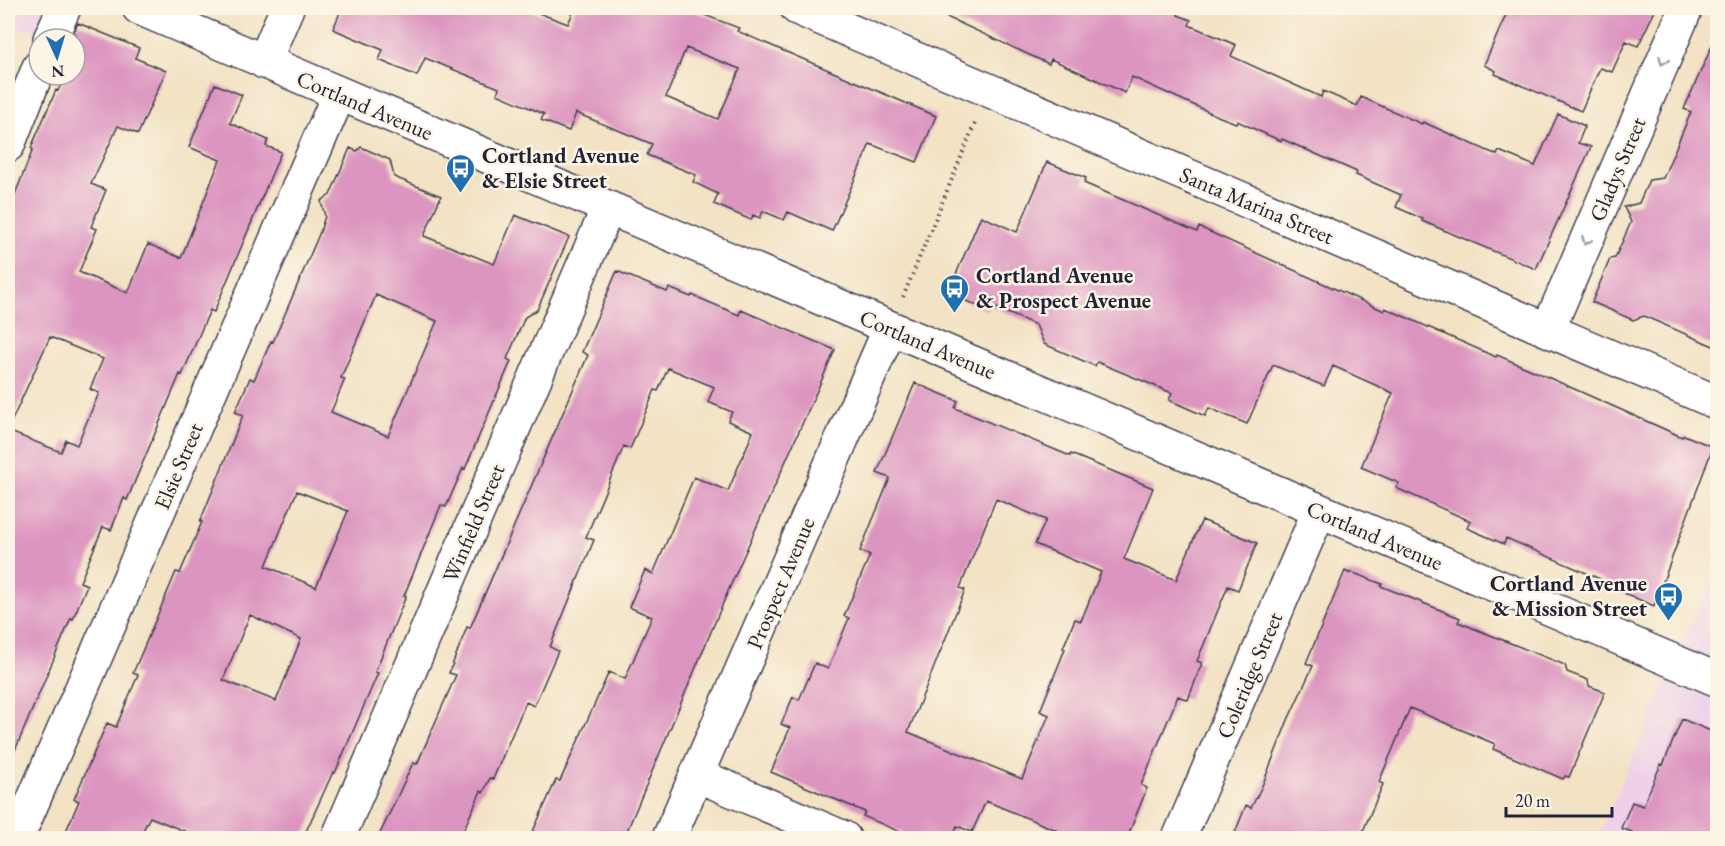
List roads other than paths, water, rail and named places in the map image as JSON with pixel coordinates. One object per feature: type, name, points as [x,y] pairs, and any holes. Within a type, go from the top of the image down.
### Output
[{"type":"street","points":[[55,27],[64,8]]},
{"type":"street","name":"Cortland Avenue","points":[[139,8],[1718,680]]},
{"type":"street","points":[[264,62],[286,8]]},
{"type":"street","name":"Santa Marina Street","points":[[797,8],[1718,403]]},
{"type":"street","name":"Gladys Street","points":[[1548,330],[1686,8]]},
{"type":"street","points":[[8,145],[31,87]]},
{"type":"street","name":"Elsie Street","points":[[17,838],[339,94]]},
{"type":"street","name":"Winfield Street","points":[[338,838],[608,208]]},
{"type":"street","name":"Prospect Avenue","points":[[669,838],[890,328]]},
{"type":"street","name":"Coleridge Street","points":[[1179,838],[1319,511]]},
{"type":"street","points":[[697,775],[844,838]]},
{"type":"place","name":"Cortland Avenue & Elsie Street","points":[[461,194]]},
{"type":"place","name":"Cortland Avenue & Prospect Avenue","points":[[955,314]]},
{"type":"place","name":"Cortland Avenue & Mission Street","points":[[1668,622]]}]
